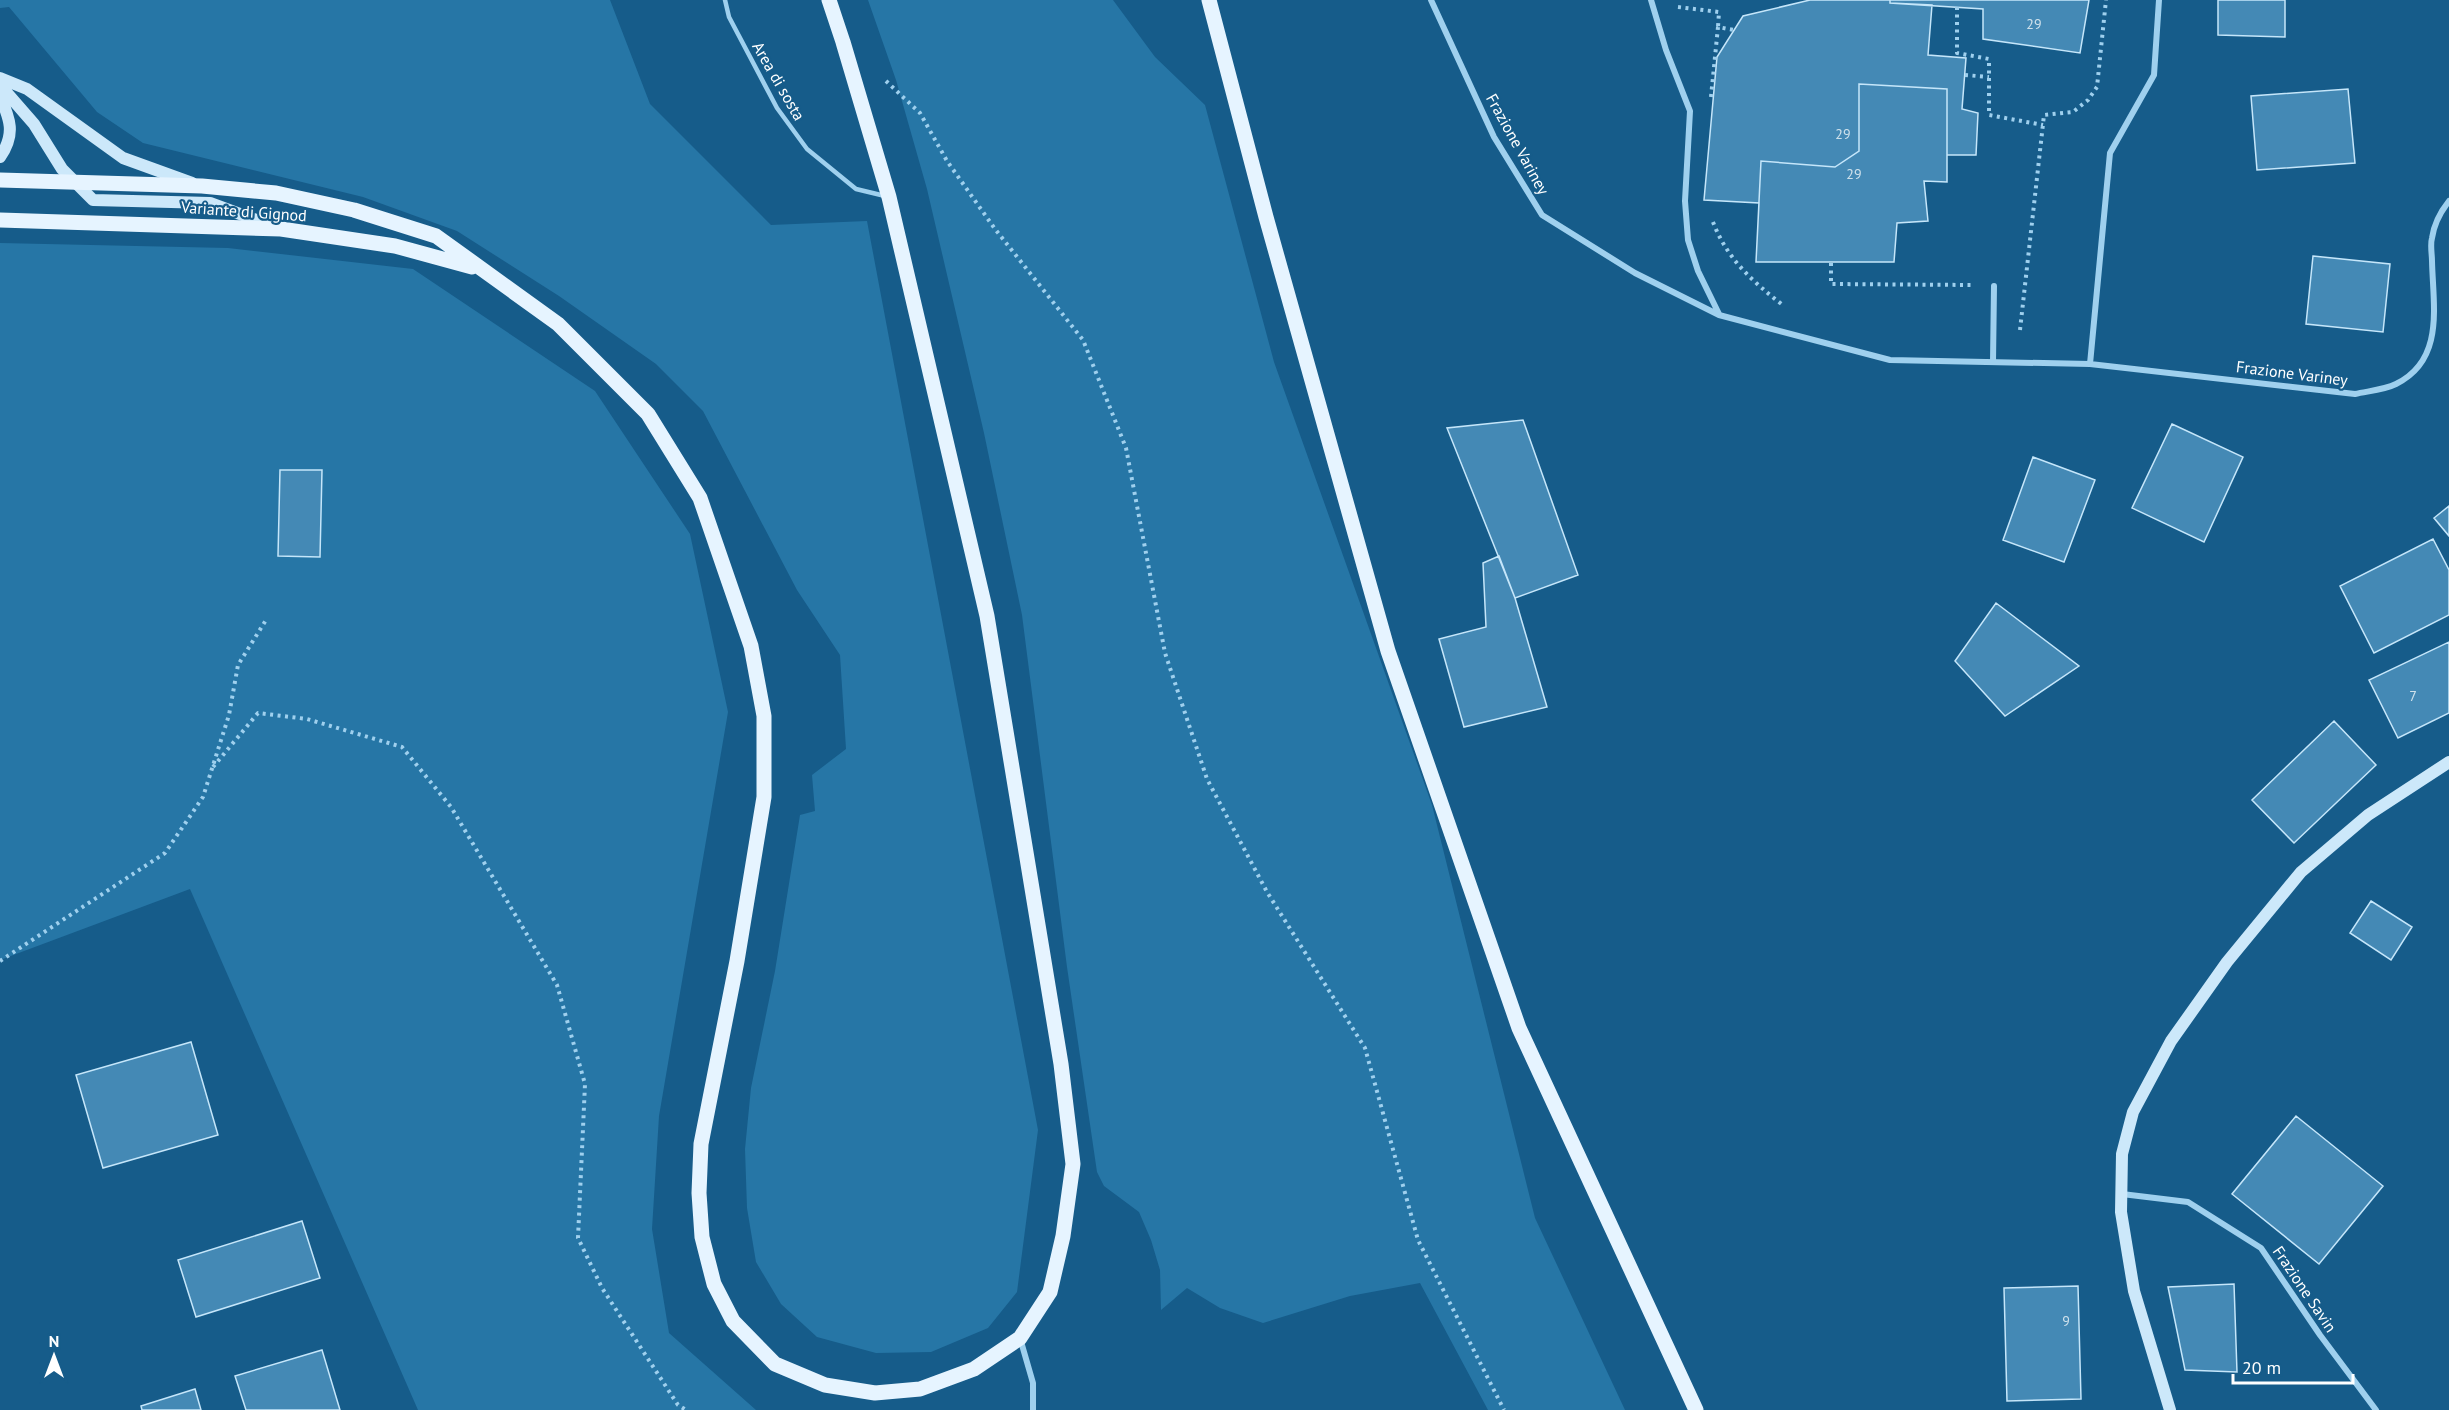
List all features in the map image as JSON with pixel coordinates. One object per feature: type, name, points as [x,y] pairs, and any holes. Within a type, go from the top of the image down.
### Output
[{"type":"main road","points":[[828,0],[843,42],[889,197],[987,616],[1061,1064],[1073,1164],[1063,1236],[1050,1293],[1020,1338]]},
{"type":"main road","points":[[1209,0],[1266,218],[1385,639],[1519,1028],[1696,1410]]},
{"type":"main road","points":[[0,78],[27,89],[123,158],[202,186]]},
{"type":"main road","points":[[0,85],[34,124],[62,169],[93,200],[210,204],[281,229]]},
{"type":"main road","points":[[0,96],[10,119],[9,145],[0,157]]},
{"type":"main road","name":"Variante di Gignod","points":[[0,180],[202,186],[276,194],[354,210],[436,236],[558,324],[648,414],[700,498],[752,646],[764,716],[764,797],[737,961],[701,1144],[699,1193],[702,1237],[712,1274],[733,1321],[775,1364],[825,1385],[875,1393],[921,1389],[974,1369],[1020,1338]]},
{"type":"main road","name":"Variante di Gignod","points":[[0,220],[281,229],[395,246],[481,270]]},
{"type":"main road","points":[[2170,1410],[2134,1291],[2121,1212],[2122,1154],[2133,1112],[2170,1041],[2227,962],[2301,872],[2368,815],[2449,762]]},
{"type":"street","name":"Frazione Variney","points":[[1431,0],[1494,137],[1542,215],[1635,273],[1719,315],[1890,360],[2090,364],[2355,394],[2394,385],[2410,376],[2422,363],[2431,347],[2434,329],[2432,238],[2441,211],[2449,201]]},
{"type":"street","points":[[1651,0],[1666,50],[1690,111],[1685,201],[1688,240],[1698,271],[1719,315]]},
{"type":"street","points":[[2090,364],[2110,153],[2154,75],[2159,0]]},
{"type":"street","points":[[1993,362],[1994,286]]},
{"type":"street","name":"Frazione Savin","points":[[2122,1194],[2188,1202],[2261,1248],[2320,1335],[2376,1410]]},
{"type":"street","points":[[1020,1338],[1033,1383],[1034,1410]]},
{"type":"lane","name":"Area di sosta","points":[[725,0],[729,17],[777,108],[807,149],[856,189],[889,197]]},
{"type":"path","points":[[1674,0],[1674,7],[1719,12],[1710,106]]},
{"type":"path","points":[[2019,338],[2044,115],[2073,112],[2088,100],[2097,87],[2106,0]]},
{"type":"path","points":[[1957,7],[1957,53],[1989,59],[1989,115],[2043,125]]},
{"type":"path","points":[[1718,27],[1734,30]]},
{"type":"path","points":[[1965,75],[1989,77]]},
{"type":"path","points":[[882,77],[920,113],[947,161],[995,230],[1083,340],[1126,448],[1165,652],[1207,779],[1267,892],[1365,1048],[1418,1240],[1504,1410]]},
{"type":"path","points":[[1709,214],[1720,241],[1734,262],[1763,290],[1794,310]]},
{"type":"path","points":[[1831,263],[1831,284],[1994,286]]},
{"type":"path","points":[[0,961],[165,853],[203,797],[229,715],[238,665],[266,620]]},
{"type":"path","points":[[213,767],[258,713],[307,719],[402,747],[451,807],[557,985],[585,1084],[578,1238],[602,1288],[678,1405],[686,1410]]},
{"type":"shaded area","points":[[0,0],[610,0],[650,104],[771,225],[867,221],[1038,1130],[1017,1292],[988,1328],[931,1352],[876,1353],[817,1337],[781,1304],[756,1262],[747,1208],[745,1149],[751,1088],[775,971],[800,815],[815,811],[812,775],[846,749],[840,655],[797,590],[703,411],[656,364],[559,296],[457,231],[363,197],[143,143],[97,112],[9,7],[0,8]]},
{"type":"shaded area","points":[[868,0],[1113,0],[1155,57],[1205,105],[1274,362],[1432,805],[1535,1218],[1625,1410],[1488,1410],[1420,1283],[1350,1296],[1263,1323],[1220,1308],[1187,1288],[1161,1310],[1160,1270],[1139,1212],[1104,1186],[1097,1172],[1067,967],[1022,615],[984,433],[927,189],[896,80]]},
{"type":"shaded area","points":[[0,243],[228,248],[413,269],[595,391],[690,534],[728,712],[659,1116],[652,1229],[669,1333],[756,1410],[418,1410],[190,889],[0,960]]},
{"type":"building","points":[[1810,0],[1890,0],[1890,3],[1932,5],[1928,55],[1966,58],[1962,109],[1978,113],[1976,155],[1947,155],[1947,182],[1924,181],[1928,221],[1897,223],[1894,262],[1756,262],[1759,203],[1704,200],[1717,57],[1743,16]]},
{"type":"building","points":[[1890,0],[2089,0],[2080,53],[1983,39],[1983,9],[1890,3]]},
{"type":"building","points":[[2218,0],[2285,0],[2285,37],[2218,35]]},
{"type":"building","points":[[1859,84],[1947,89],[1947,182],[1924,181],[1928,221],[1897,223],[1894,262],[1756,262],[1761,161],[1835,167],[1859,151]]},
{"type":"building","points":[[2348,89],[2355,163],[2257,170],[2251,96]]},
{"type":"building","points":[[2313,256],[2390,264],[2383,332],[2306,324]]},
{"type":"building","points":[[1523,420],[1578,575],[1515,598],[1447,428]]},
{"type":"building","points":[[2172,424],[2243,457],[2204,542],[2132,508]]},
{"type":"building","points":[[2033,457],[2095,480],[2064,562],[2003,540]]},
{"type":"building","points":[[280,470],[322,470],[320,557],[278,556]]},
{"type":"building","points":[[2449,506],[2449,536],[2434,518]]},
{"type":"building","points":[[2433,539],[2449,570],[2449,615],[2374,653],[2340,586]]},
{"type":"building","points":[[1499,556],[1515,598],[1547,707],[1464,727],[1439,639],[1486,627],[1483,563]]},
{"type":"building","points":[[1996,603],[2079,666],[2005,716],[1955,661]]},
{"type":"building","points":[[2449,642],[2449,713],[2398,738],[2369,680]]},
{"type":"building","points":[[2334,721],[2376,765],[2294,843],[2252,800]]},
{"type":"building","points":[[2371,901],[2412,927],[2391,960],[2350,933]]},
{"type":"building","points":[[191,1042],[218,1135],[103,1168],[76,1075]]},
{"type":"building","points":[[2296,1116],[2383,1186],[2319,1264],[2232,1194]]},
{"type":"building","points":[[302,1221],[320,1278],[196,1317],[178,1260]]},
{"type":"building","points":[[2234,1284],[2237,1372],[2185,1370],[2168,1287]]},
{"type":"building","points":[[2078,1286],[2081,1399],[2007,1401],[2004,1288]]},
{"type":"building","points":[[322,1350],[340,1410],[246,1410],[235,1376]]},
{"type":"building","points":[[195,1389],[201,1410],[142,1410],[141,1406]]}]
